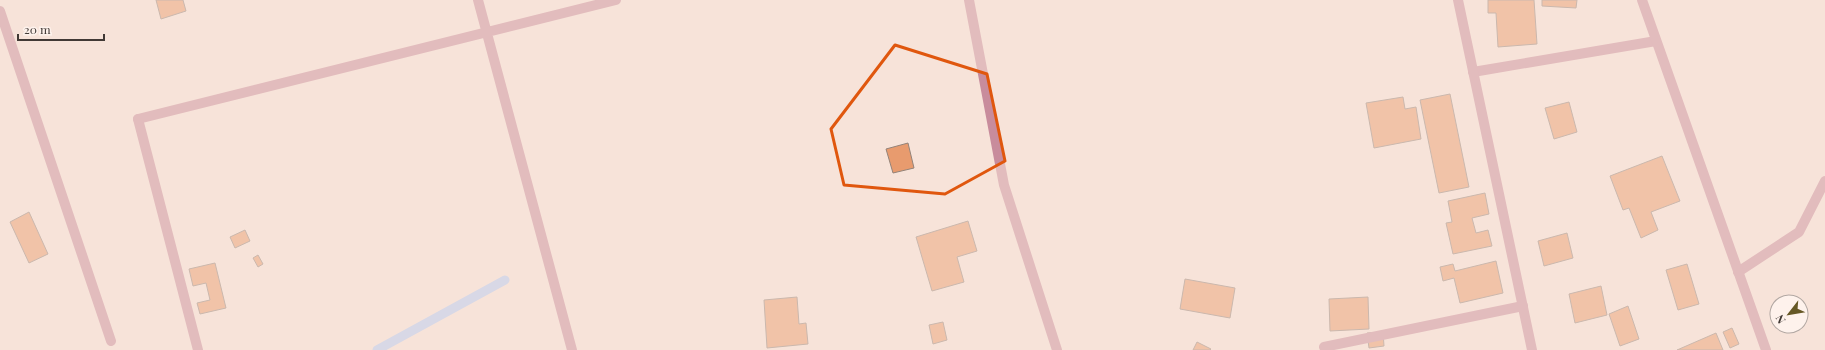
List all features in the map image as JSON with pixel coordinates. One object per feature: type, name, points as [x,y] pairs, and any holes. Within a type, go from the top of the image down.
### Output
[{"type":"street","points":[[478,0],[572,350]]},
{"type":"street","points":[[198,350],[138,120],[486,34],[616,0]]},
{"type":"street","points":[[969,0],[1004,185],[1057,350]]},
{"type":"street","points":[[1458,0],[1532,350]]},
{"type":"street","points":[[1642,0],[1766,350]]},
{"type":"street","points":[[0,12],[111,341]]},
{"type":"street","points":[[1472,72],[1656,41]]},
{"type":"street","points":[[1738,272],[1799,232],[1825,181]]},
{"type":"street","points":[[1324,346],[1523,306]]},
{"type":"highlighted area","points":[[895,45],[987,74],[1005,161],[945,194],[844,185],[831,129]]},
{"type":"building","points":[[156,0],[183,0],[186,11],[161,19]]},
{"type":"building","points":[[1488,0],[1534,0],[1537,44],[1498,47],[1496,13],[1488,13]]},
{"type":"building","points":[[1542,0],[1577,0],[1576,8],[1542,6]]},
{"type":"building","points":[[1450,94],[1469,187],[1439,193],[1420,100]]},
{"type":"building","points":[[1403,97],[1405,109],[1416,107],[1421,139],[1374,148],[1366,103]]},
{"type":"building","points":[[1569,102],[1577,132],[1554,139],[1545,108]]},
{"type":"building","points":[[908,143],[914,168],[893,173],[886,149]]},
{"type":"building","points":[[1662,156],[1680,201],[1651,212],[1658,230],[1641,238],[1629,208],[1623,210],[1610,176]]},
{"type":"building","points":[[1485,193],[1489,214],[1472,218],[1476,233],[1488,230],[1492,246],[1453,254],[1446,223],[1452,222],[1448,201]]},
{"type":"building","points":[[29,212],[48,254],[29,263],[10,222]]},
{"type":"building","points":[[968,221],[977,251],[957,257],[964,282],[932,291],[916,237]]},
{"type":"building","points":[[245,230],[250,241],[235,248],[230,237]]},
{"type":"building","points":[[1567,233],[1573,258],[1544,266],[1538,241]]},
{"type":"building","points":[[258,255],[263,264],[258,267],[253,258]]},
{"type":"building","points":[[1496,261],[1503,293],[1460,303],[1454,278],[1443,281],[1440,267],[1453,264],[1455,271]]},
{"type":"building","points":[[215,263],[226,308],[200,314],[197,303],[210,300],[206,283],[193,286],[189,269]]},
{"type":"building","points":[[1687,264],[1699,304],[1678,310],[1666,270]]},
{"type":"building","points":[[1185,279],[1235,288],[1230,318],[1180,309]]},
{"type":"building","points":[[1601,286],[1607,315],[1575,323],[1569,294]]},
{"type":"building","points":[[797,297],[799,324],[806,323],[808,344],[767,348],[764,300]]},
{"type":"building","points":[[1368,297],[1369,329],[1330,331],[1329,299]]},
{"type":"building","points":[[1628,306],[1639,339],[1620,346],[1609,314]]},
{"type":"building","points":[[943,322],[947,340],[933,344],[929,325]]},
{"type":"building","points":[[1732,328],[1739,344],[1730,348],[1723,332]]},
{"type":"building","points":[[1383,332],[1384,346],[1369,348],[1367,333]]},
{"type":"building","points":[[1716,333],[1723,350],[1677,350]]},
{"type":"building","points":[[1197,342],[1211,349],[1193,350]]},
{"type":"waterway","points":[[377,350],[505,280]]}]
